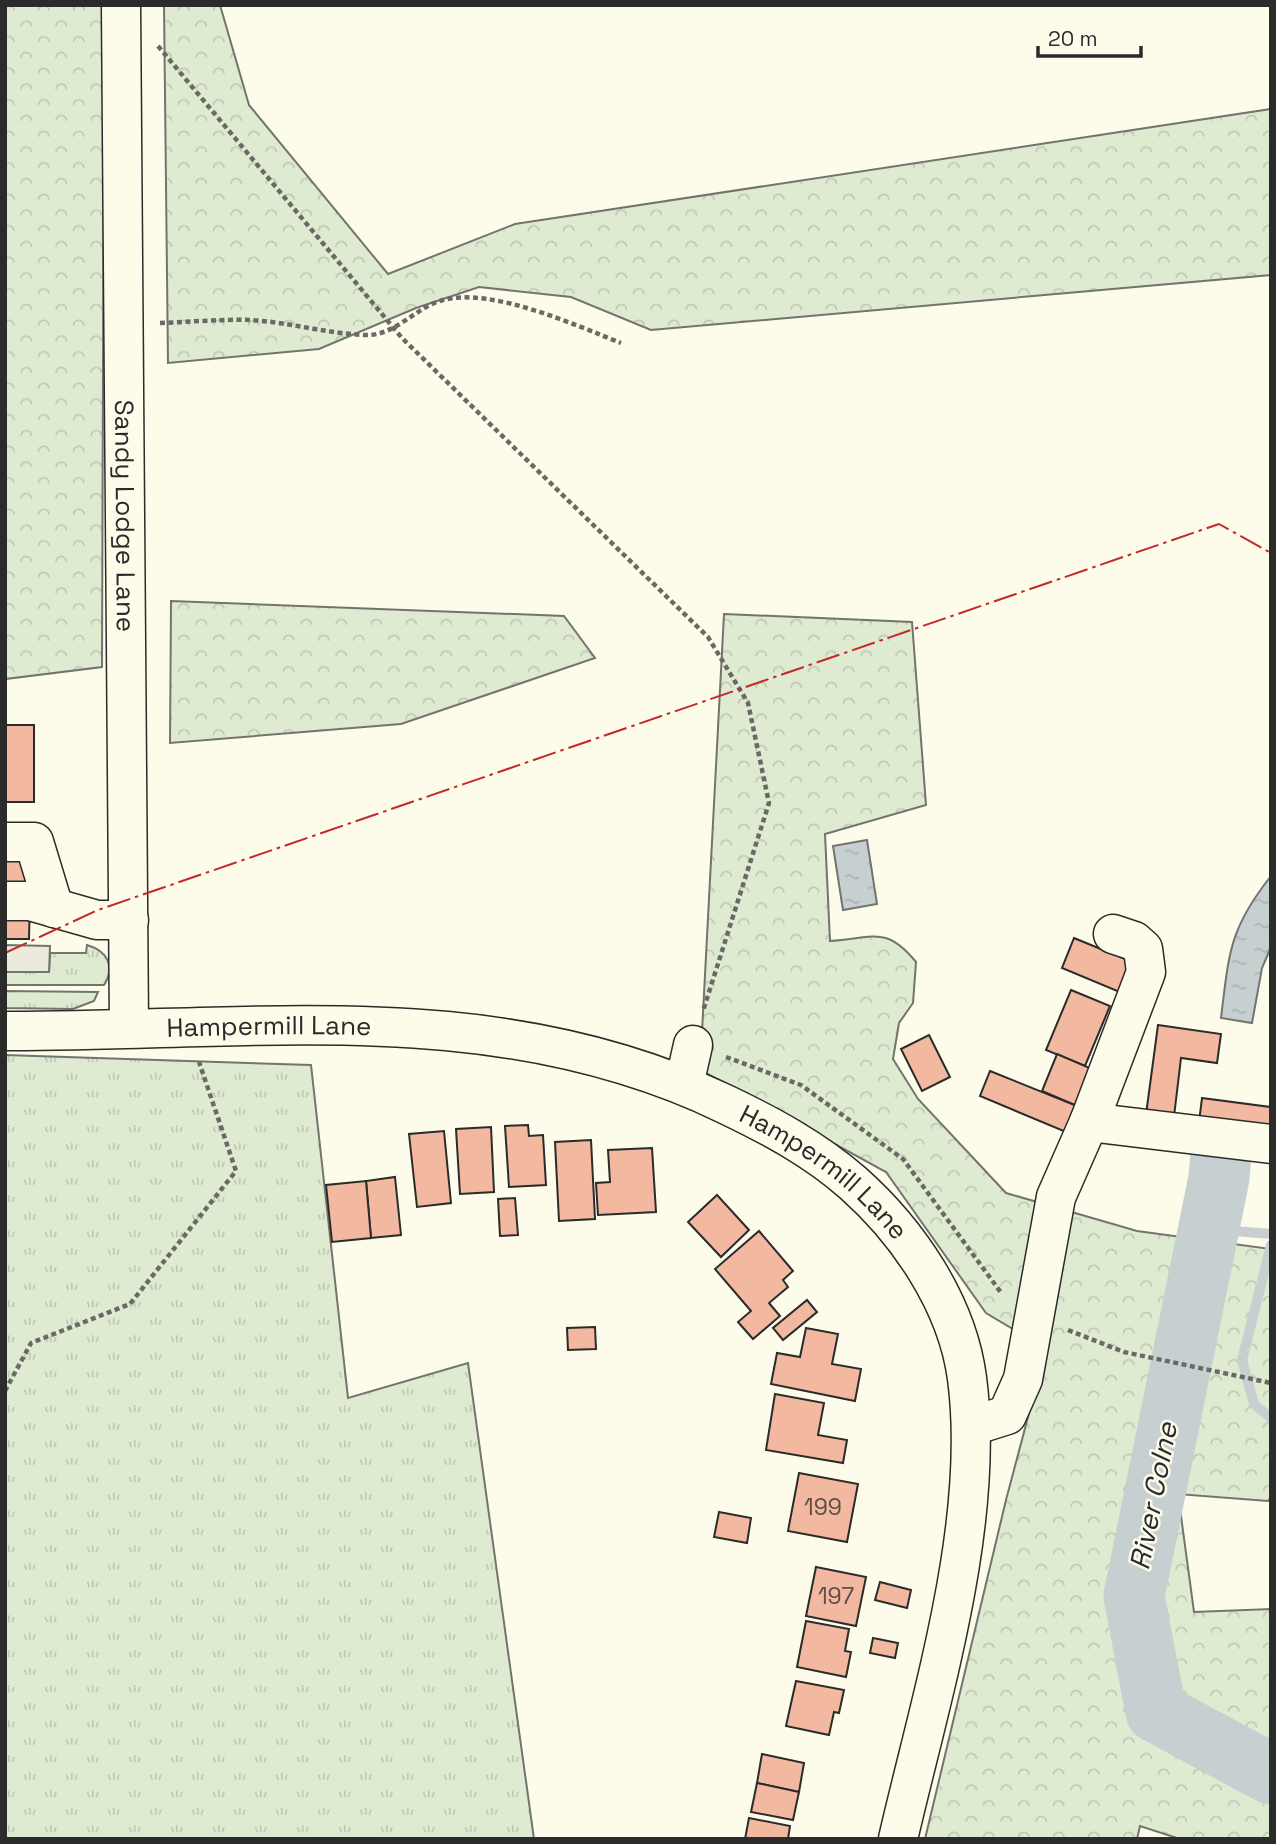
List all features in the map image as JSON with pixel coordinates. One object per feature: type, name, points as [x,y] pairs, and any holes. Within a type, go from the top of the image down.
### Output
[{"type":"main road","name":"Sandy Lodge Lane","points":[[121,5],[129,1027]]},
{"type":"main road","points":[[5,842],[34,842],[54,908]]},
{"type":"main road","points":[[5,901],[30,901],[97,920],[129,920]]},
{"type":"main road","points":[[972,1426],[1007,1415],[1017,1398],[1023,1379],[1056,1197],[1089,1122],[1146,972],[1143,949],[1134,941],[1113,934]]},
{"type":"main road","name":"Hampermill Lane","points":[[5,1031],[326,1025],[450,1030],[551,1044],[620,1061],[684,1085],[782,1132],[836,1169],[875,1202],[914,1248],[957,1334],[967,1374],[972,1426],[971,1474],[963,1541],[898,1839]]},
{"type":"main road","points":[[684,1085],[692,1045]]},
{"type":"main road","points":[[1089,1122],[1271,1144]]},
{"type":"path","points":[[152,39],[394,328],[708,637],[748,703],[769,803],[692,1045]]},
{"type":"path","points":[[124,324],[250,320],[369,335],[394,328],[416,312],[443,300],[470,297],[513,306],[621,343]]},
{"type":"path","points":[[5,1391],[31,1343],[130,1304],[236,1171],[197,1055]]},
{"type":"path","points":[[1033,1316],[1125,1352],[1269,1382]]},
{"type":"green space","points":[[5,5],[104,5],[104,74],[102,667],[5,679]]},
{"type":"green space","points":[[164,5],[220,5],[249,105],[388,274],[515,224],[1271,109],[1271,275],[651,330],[571,297],[479,287],[416,308],[319,349],[168,363]]},
{"type":"green space","points":[[171,601],[564,616],[595,658],[401,724],[170,743]]},
{"type":"green space","points":[[724,614],[912,622],[926,805],[825,834],[830,941],[877,936],[886,938],[905,950],[916,962],[913,1003],[899,1023],[893,1059],[918,1099],[1006,1193],[1137,1231],[1271,1249],[1271,1497],[1268,1501],[1178,1494],[1194,1612],[1271,1609],[1271,1839],[1180,1839],[1140,1826],[1137,1839],[925,1839],[1006,1500],[1046,1349],[986,1313],[886,1172],[700,1070]]},
{"type":"green space","points":[[87,945],[100,951],[108,960],[109,972],[104,985],[5,985],[5,972],[49,972],[50,953],[86,953]]},
{"type":"green space","points":[[5,991],[98,992],[94,1001],[73,1009],[5,1008]]},
{"type":"green space","points":[[5,1055],[311,1065],[348,1398],[468,1363],[534,1839],[5,1839]]},
{"type":"shaded area","points":[[5,945],[50,946],[49,972],[5,972]]},
{"type":"water","points":[[867,840],[877,904],[843,910],[833,846]]},
{"type":"water","points":[[1271,876],[1271,947],[1262,968],[1252,1023],[1221,1018],[1233,942],[1247,911]]},
{"type":"building","points":[[5,725],[34,725],[34,802],[5,802]]},
{"type":"building","points":[[5,860],[31,860],[29,939],[5,939]]},
{"type":"building","points":[[1074,938],[1135,963],[1122,993],[1062,968]]},
{"type":"building","points":[[1071,990],[1110,1006],[1085,1066],[1046,1050]]},
{"type":"building","points":[[1158,1025],[1221,1034],[1217,1063],[1181,1058],[1173,1125],[1145,1122]]},
{"type":"building","points":[[929,1035],[950,1077],[922,1091],[901,1049]]},
{"type":"building","points":[[1057,1054],[1092,1069],[1077,1106],[1042,1091]]},
{"type":"building","points":[[990,1071],[1077,1106],[1066,1132],[980,1096]]},
{"type":"building","points":[[1202,1098],[1270,1107],[1271,1139],[1198,1130]]},
{"type":"building","points":[[528,1125],[529,1136],[543,1135],[546,1185],[509,1187],[505,1126]]},
{"type":"building","points":[[491,1127],[494,1192],[460,1194],[456,1129]]},
{"type":"building","points":[[444,1131],[451,1203],[417,1207],[409,1134]]},
{"type":"building","points":[[591,1140],[595,1219],[559,1221],[555,1142]]},
{"type":"building","points":[[652,1148],[656,1212],[598,1215],[596,1183],[610,1182],[608,1150]]},
{"type":"building","points":[[395,1177],[401,1235],[371,1238],[366,1181]]},
{"type":"building","points":[[366,1181],[371,1238],[332,1242],[326,1185]]},
{"type":"building","points":[[717,1195],[749,1230],[721,1257],[688,1222]]},
{"type":"building","points":[[515,1198],[518,1235],[500,1236],[498,1199]]},
{"type":"building","points":[[759,1231],[793,1271],[783,1280],[788,1287],[769,1303],[780,1316],[753,1339],[738,1322],[751,1311],[715,1269]]},
{"type":"building","points":[[807,1300],[817,1312],[783,1340],[773,1328]]},
{"type":"building","points":[[595,1327],[596,1349],[568,1350],[567,1328]]},
{"type":"building","points":[[806,1328],[838,1334],[832,1364],[861,1369],[855,1401],[771,1384],[777,1353],[800,1357]]},
{"type":"building","points":[[775,1394],[824,1403],[818,1435],[847,1440],[843,1463],[766,1450]]},
{"type":"building","points":[[799,1473],[858,1484],[847,1542],[788,1531]]},
{"type":"building","points":[[719,1512],[751,1518],[747,1543],[714,1537]]},
{"type":"building","points":[[816,1567],[866,1577],[856,1626],[806,1616]]},
{"type":"building","points":[[880,1582],[911,1590],[907,1608],[875,1600]]},
{"type":"building","points":[[806,1621],[849,1629],[845,1651],[851,1652],[846,1677],[797,1667]]},
{"type":"building","points":[[873,1638],[898,1643],[895,1658],[870,1653]]},
{"type":"building","points":[[796,1681],[844,1690],[839,1713],[834,1712],[829,1735],[786,1726]]},
{"type":"building","points":[[762,1754],[804,1763],[799,1792],[757,1783]]},
{"type":"building","points":[[757,1783],[799,1792],[793,1820],[751,1812]]},
{"type":"building","points":[[749,1818],[790,1826],[788,1839],[745,1839]]},
{"type":"waterway","name":"River Colne","points":[[1221,1152],[1219,1178],[1134,1596],[1156,1712],[1271,1774]]},
{"type":"waterway","points":[[1208,1229],[1271,1234]]},
{"type":"waterway","points":[[1271,1245],[1242,1360],[1254,1404],[1271,1418]]},
{"type":"power","points":[[5,953],[98,910],[1219,524],[1271,553]]}]
